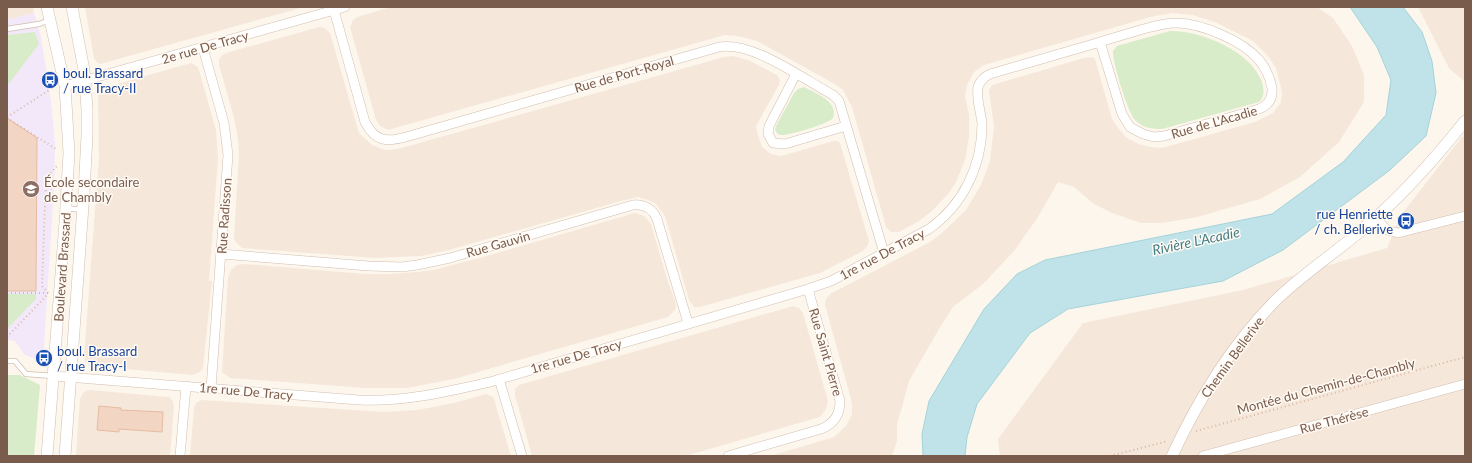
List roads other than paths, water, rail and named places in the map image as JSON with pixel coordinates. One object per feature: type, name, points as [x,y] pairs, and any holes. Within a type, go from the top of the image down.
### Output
[{"type":"street","name":"Boulevard Brassard","points":[[46,7],[65,86],[69,153],[47,456]]},
{"type":"street","name":"Boulevard Brassard","points":[[64,456],[83,210],[87,128],[85,80],[72,7]]},
{"type":"street","name":"2e rue De Tracy","points":[[65,86],[345,7]]},
{"type":"street","name":"Rue de Port-Royal","points":[[334,10],[366,122],[372,132],[384,140],[406,137],[725,46],[737,46],[749,49],[796,74],[836,98],[840,105],[884,253]]},
{"type":"street","name":"Rue de L'Acadie","points":[[978,95],[981,82],[990,74],[1100,42],[1168,23],[1183,23],[1200,27],[1235,42],[1256,57],[1268,74],[1272,96],[1267,105],[1259,109],[1164,136],[1154,137],[1142,134],[1130,127],[1122,114],[1100,42]]},
{"type":"street","name":"Rue Radisson","points":[[203,48],[222,115],[228,147],[211,388]]},
{"type":"street","points":[[796,74],[769,126],[768,134],[773,143],[785,144],[846,126]]},
{"type":"street","name":"1re rue De Tracy","points":[[54,376],[359,400],[390,400],[438,394],[499,379],[808,289],[831,281],[884,253],[936,224],[952,209],[963,195],[975,168],[980,145],[982,123],[978,95]]},
{"type":"street","name":"Chemin Bellerive","points":[[1172,456],[1188,422],[1209,387],[1229,356],[1254,324],[1273,303],[1294,284],[1362,230],[1409,186],[1465,121]]},
{"type":"street","name":"Rue Gauvin","points":[[221,254],[369,266],[402,267],[439,261],[640,205],[652,210],[657,219],[688,324]]},
{"type":"street","points":[[1375,218],[1387,230],[1398,233],[1465,216]]},
{"type":"street","name":"Rue Saint Pierre","points":[[728,456],[825,428],[832,423],[839,413],[840,401],[808,289]]},
{"type":"street","points":[[499,379],[522,456]]},
{"type":"street","name":"Rue Thérèse","points":[[1203,456],[1465,384]]},
{"type":"street","points":[[180,456],[186,386]]},
{"type":"lane","points":[[7,29],[39,24],[50,20]]},
{"type":"lane","points":[[66,208],[83,210]]},
{"type":"lane","points":[[7,361],[15,361],[26,374],[54,376]]},
{"type":"water","name":"Rivière L'Acadie","points":[[1350,7],[1403,7],[1422,32],[1432,61],[1436,93],[1426,136],[1390,170],[1283,250],[1223,281],[1068,309],[1030,333],[977,404],[967,437],[965,456],[923,456],[922,434],[929,401],[984,309],[1017,274],[1045,260],[1272,214],[1343,162],[1386,115],[1391,80],[1377,47]]},
{"type":"place","name":"boul. Brassard / rue Tracy-II","points":[[50,80]]},
{"type":"place","name":"École secondaire de Chambly","points":[[31,189]]},
{"type":"place","name":"rue Henriette / ch. Bellerive","points":[[1406,221]]},
{"type":"place","name":"boul. Brassard / rue Tracy-I","points":[[44,358]]}]
